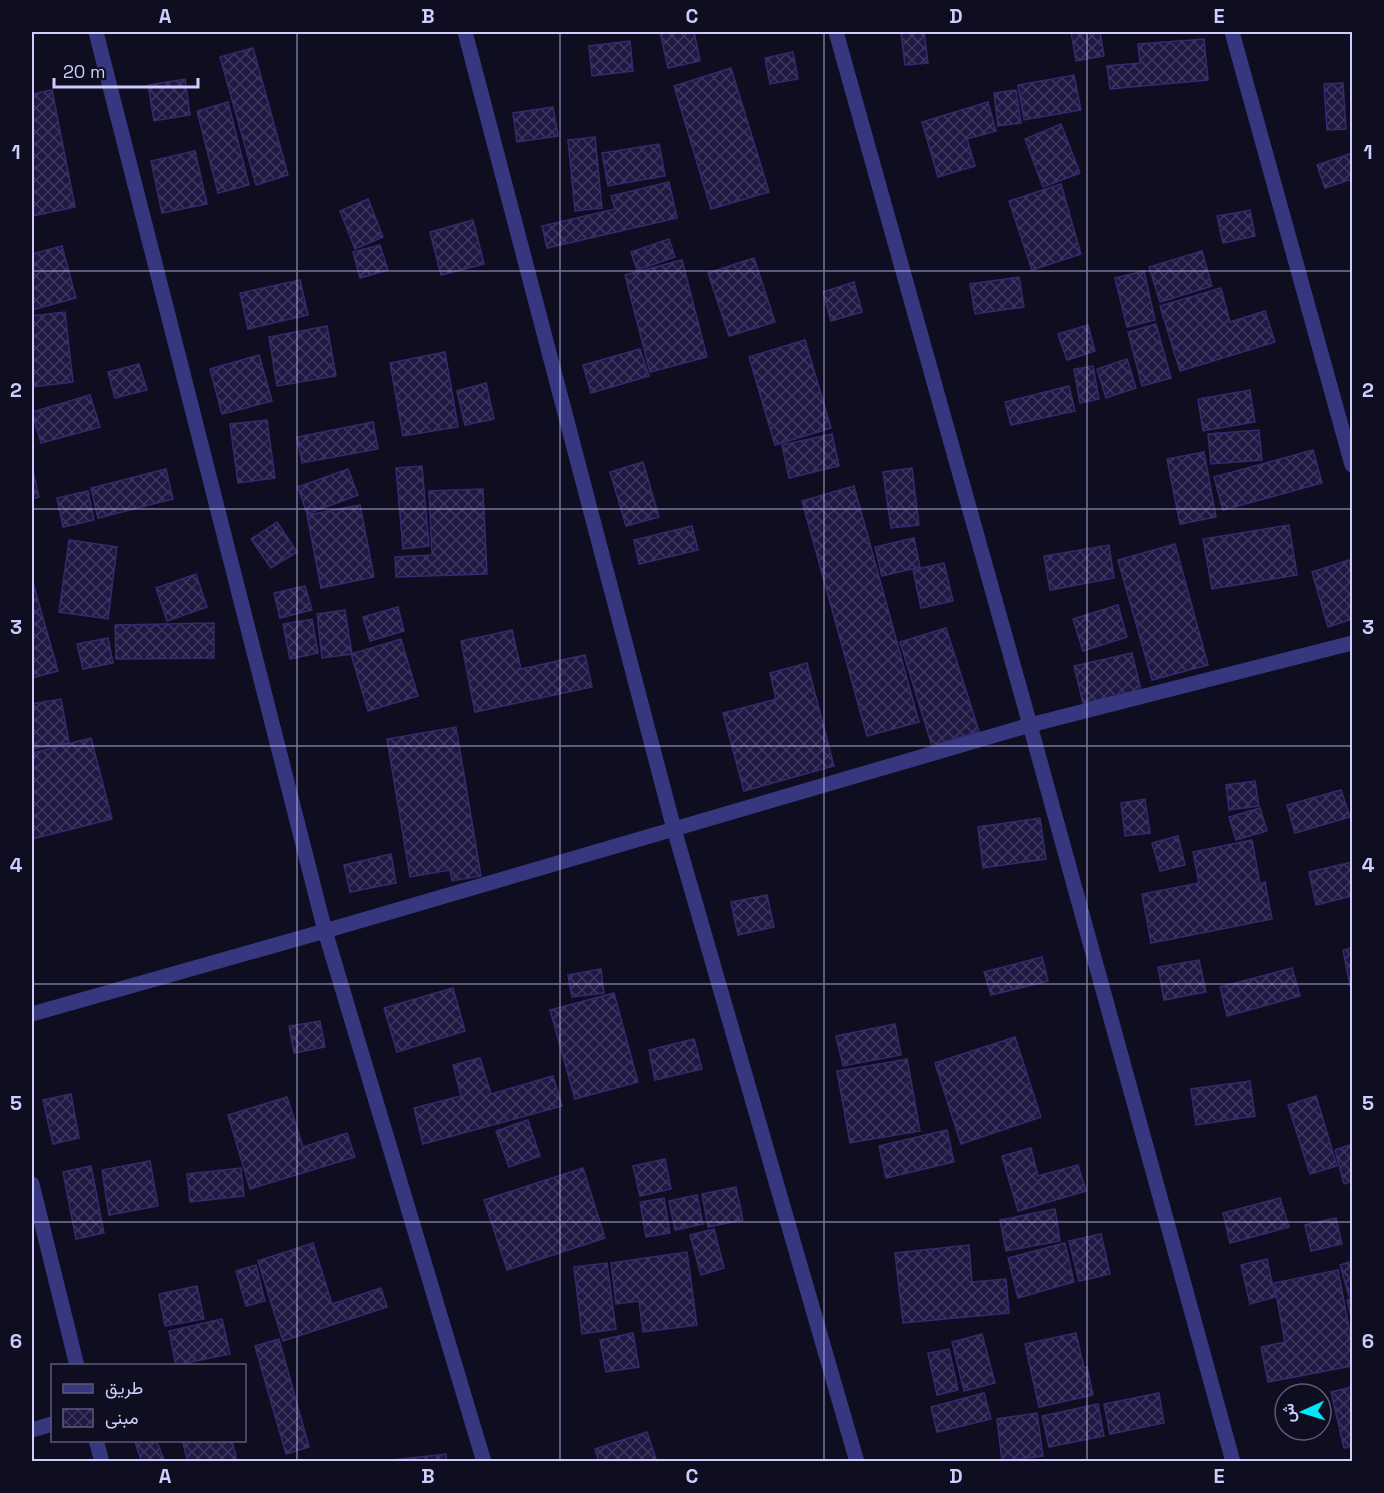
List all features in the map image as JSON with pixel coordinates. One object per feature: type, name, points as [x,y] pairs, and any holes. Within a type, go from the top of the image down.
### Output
[{"type":"street","points":[[96,32],[326,931],[484,1461]]},
{"type":"street","points":[[465,32],[674,829],[856,1461]]},
{"type":"street","points":[[836,32],[1233,1461]]},
{"type":"street","points":[[1232,32],[1353,465]]},
{"type":"street","points":[[32,1014],[326,931],[1030,725],[1353,643]]},
{"type":"street","points":[[32,1184],[77,1364]]},
{"type":"street","points":[[32,1430],[51,1424]]},
{"type":"street","points":[[97,1442],[102,1461]]},
{"type":"building","points":[[660,32],[694,32],[700,61],[668,68]]},
{"type":"building","points":[[901,32],[924,32],[928,63],[905,65]]},
{"type":"building","points":[[1071,32],[1100,32],[1104,56],[1076,61]]},
{"type":"building","points":[[1204,39],[1208,80],[1110,89],[1107,66],[1140,63],[1138,44]]},
{"type":"building","points":[[630,41],[633,71],[592,76],[589,46]]},
{"type":"building","points":[[253,48],[288,175],[256,185],[220,57]]},
{"type":"building","points":[[793,52],[798,79],[770,84],[765,58]]},
{"type":"building","points":[[731,68],[769,192],[711,209],[674,86]]},
{"type":"building","points":[[1074,75],[1081,110],[1024,120],[1018,85]]},
{"type":"building","points":[[185,79],[190,115],[154,121],[148,85]]},
{"type":"building","points":[[1343,83],[1346,129],[1327,130],[1324,84]]},
{"type":"building","points":[[52,90],[75,207],[32,216],[32,94]]},
{"type":"building","points":[[1016,90],[1021,123],[998,126],[994,93]]},
{"type":"building","points":[[228,102],[249,185],[218,193],[197,111]]},
{"type":"building","points":[[988,102],[996,131],[967,139],[975,166],[938,177],[922,122]]},
{"type":"building","points":[[553,107],[558,136],[517,142],[513,113]]},
{"type":"building","points":[[1061,124],[1080,173],[1043,187],[1025,139]]},
{"type":"building","points":[[595,137],[602,208],[575,211],[568,140]]},
{"type":"building","points":[[659,144],[665,176],[608,186],[602,153]]},
{"type":"building","points":[[195,151],[207,204],[162,213],[151,161]]},
{"type":"building","points":[[1352,153],[1352,179],[1325,188],[1317,165]]},
{"type":"building","points":[[669,182],[677,218],[547,248],[542,226],[615,209],[611,196]]},
{"type":"building","points":[[1061,184],[1081,254],[1032,270],[1009,201]]},
{"type":"building","points":[[368,199],[383,237],[355,249],[340,211]]},
{"type":"building","points":[[1250,210],[1255,236],[1223,243],[1217,216]]},
{"type":"building","points":[[473,220],[484,264],[441,275],[430,232]]},
{"type":"building","points":[[669,239],[675,257],[637,270],[631,252]]},
{"type":"building","points":[[380,245],[388,270],[360,278],[353,252]]},
{"type":"building","points":[[62,246],[76,298],[32,310],[32,254]]},
{"type":"building","points":[[1202,251],[1212,286],[1160,302],[1149,267]]},
{"type":"building","points":[[754,258],[775,322],[729,336],[708,273]]},
{"type":"building","points":[[682,260],[707,357],[650,372],[625,275]]},
{"type":"building","points":[[1144,271],[1155,320],[1127,327],[1115,278]]},
{"type":"building","points":[[1019,277],[1024,307],[975,314],[970,284]]},
{"type":"building","points":[[300,280],[308,315],[248,329],[240,293]]},
{"type":"building","points":[[854,282],[862,312],[831,321],[823,292]]},
{"type":"building","points":[[1221,288],[1230,322],[1265,311],[1275,342],[1180,371],[1160,306]]},
{"type":"building","points":[[65,312],[73,382],[32,387],[32,316]]},
{"type":"building","points":[[1156,324],[1171,378],[1142,386],[1128,332]]},
{"type":"building","points":[[1088,325],[1095,351],[1067,360],[1058,334]]},
{"type":"building","points":[[327,326],[336,376],[277,386],[269,337]]},
{"type":"building","points":[[805,340],[831,428],[775,445],[749,357]]},
{"type":"building","points":[[640,349],[649,376],[591,393],[583,365]]},
{"type":"building","points":[[445,352],[458,427],[403,436],[390,363]]},
{"type":"building","points":[[259,355],[272,401],[222,414],[210,369]]},
{"type":"building","points":[[1127,359],[1136,388],[1106,398],[1097,369]]},
{"type":"building","points":[[139,364],[147,390],[115,398],[108,372]]},
{"type":"building","points":[[1093,366],[1099,399],[1080,403],[1074,369]]},
{"type":"building","points":[[486,383],[494,419],[465,425],[457,391]]},
{"type":"building","points":[[1069,386],[1075,411],[1011,425],[1005,402]]},
{"type":"building","points":[[1250,390],[1255,422],[1203,431],[1198,399]]},
{"type":"building","points":[[90,395],[100,427],[41,443],[32,412]]},
{"type":"building","points":[[267,420],[275,478],[238,483],[230,424]]},
{"type":"building","points":[[373,422],[378,449],[302,463],[297,437]]},
{"type":"building","points":[[1259,430],[1262,460],[1211,464],[1208,434]]},
{"type":"building","points":[[832,434],[839,466],[789,478],[782,445]]},
{"type":"building","points":[[1313,450],[1322,483],[1223,510],[1214,477]]},
{"type":"building","points":[[1204,452],[1216,517],[1180,524],[1167,459]]},
{"type":"building","points":[[643,462],[659,517],[626,526],[610,472]]},
{"type":"building","points":[[422,466],[429,546],[403,549],[396,468]]},
{"type":"building","points":[[32,467],[39,497],[32,499]]},
{"type":"building","points":[[912,468],[919,525],[891,528],[883,472]]},
{"type":"building","points":[[166,469],[173,499],[98,518],[91,488]]},
{"type":"building","points":[[348,469],[358,495],[307,514],[298,487]]},
{"type":"building","points":[[854,486],[919,722],[867,736],[802,501]]},
{"type":"building","points":[[483,489],[487,574],[396,577],[395,557],[432,555],[429,491]]},
{"type":"building","points":[[88,491],[94,520],[63,527],[57,498]]},
{"type":"building","points":[[360,505],[374,577],[321,588],[307,515]]},
{"type":"building","points":[[277,522],[297,552],[271,568],[251,539]]},
{"type":"building","points":[[1289,525],[1297,575],[1212,589],[1203,539]]},
{"type":"building","points":[[692,526],[698,550],[639,564],[634,540]]},
{"type":"building","points":[[914,538],[920,567],[882,576],[875,547]]},
{"type":"building","points":[[69,540],[117,547],[108,619],[59,612]]},
{"type":"building","points":[[1175,544],[1208,665],[1152,680],[1118,560]]},
{"type":"building","points":[[1109,545],[1114,578],[1050,590],[1044,556]]},
{"type":"building","points":[[1349,560],[1352,572],[1352,619],[1328,627],[1312,572]]},
{"type":"building","points":[[944,563],[953,601],[921,608],[913,570]]},
{"type":"building","points":[[196,574],[207,607],[167,621],[156,588]]},
{"type":"building","points":[[32,579],[58,671],[32,678]]},
{"type":"building","points":[[305,586],[312,610],[280,618],[274,593]]},
{"type":"building","points":[[1118,605],[1127,637],[1083,651],[1073,619]]},
{"type":"building","points":[[398,607],[404,631],[370,641],[363,617]]},
{"type":"building","points":[[345,610],[352,654],[322,658],[317,614]]},
{"type":"building","points":[[312,619],[318,653],[290,659],[283,624]]},
{"type":"building","points":[[214,623],[214,658],[116,659],[115,625]]},
{"type":"building","points":[[946,628],[979,731],[932,746],[900,642]]},
{"type":"building","points":[[512,630],[521,669],[585,655],[592,687],[475,712],[461,641]]},
{"type":"building","points":[[108,638],[113,663],[83,669],[77,644]]},
{"type":"building","points":[[401,639],[418,696],[368,711],[351,654]]},
{"type":"building","points":[[1132,653],[1141,690],[1083,703],[1074,666]]},
{"type":"building","points":[[807,663],[834,766],[744,791],[723,713],[776,699],[770,673]]},
{"type":"building","points":[[61,699],[69,743],[32,749],[32,704]]},
{"type":"building","points":[[456,727],[481,876],[452,881],[450,870],[410,877],[387,739]]},
{"type":"building","points":[[91,738],[112,819],[32,839],[32,753]]},
{"type":"building","points":[[1255,781],[1259,806],[1229,810],[1226,785]]},
{"type":"building","points":[[1341,790],[1350,817],[1295,833],[1287,805]]},
{"type":"building","points":[[1145,799],[1150,833],[1125,836],[1121,803]]},
{"type":"building","points":[[1260,808],[1267,831],[1236,840],[1229,817]]},
{"type":"building","points":[[1040,818],[1046,859],[983,868],[978,827]]},
{"type":"building","points":[[1178,836],[1185,865],[1160,871],[1152,843]]},
{"type":"building","points":[[1252,840],[1260,884],[1265,882],[1272,919],[1151,943],[1142,894],[1199,883],[1193,852]]},
{"type":"building","points":[[391,854],[396,883],[350,892],[344,865]]},
{"type":"building","points":[[1352,862],[1352,896],[1316,905],[1309,872]]},
{"type":"building","points":[[767,895],[774,927],[738,935],[731,902]]},
{"type":"building","points":[[1352,948],[1352,995],[1343,950]]},
{"type":"building","points":[[1042,957],[1048,981],[991,995],[984,972]]},
{"type":"building","points":[[1199,960],[1206,992],[1164,1000],[1158,967]]},
{"type":"building","points":[[1292,968],[1300,996],[1227,1016],[1220,987]]},
{"type":"building","points":[[601,969],[604,993],[572,997],[568,975]]},
{"type":"building","points":[[453,988],[465,1031],[397,1052],[384,1008]]},
{"type":"building","points":[[614,993],[638,1082],[575,1099],[550,1010]]},
{"type":"building","points":[[320,1021],[325,1047],[294,1053],[289,1026]]},
{"type":"building","points":[[895,1024],[901,1055],[843,1066],[836,1036]]},
{"type":"building","points":[[1015,1037],[1041,1117],[961,1144],[935,1063]]},
{"type":"building","points":[[694,1039],[702,1069],[655,1080],[649,1050]]},
{"type":"building","points":[[480,1058],[491,1094],[553,1076],[562,1106],[423,1144],[414,1108],[461,1096],[453,1065]]},
{"type":"building","points":[[907,1059],[920,1131],[850,1143],[837,1071]]},
{"type":"building","points":[[1250,1081],[1255,1116],[1196,1125],[1191,1089]]},
{"type":"building","points":[[71,1094],[79,1138],[53,1144],[43,1100]]},
{"type":"building","points":[[1316,1096],[1337,1166],[1310,1174],[1288,1105]]},
{"type":"building","points":[[287,1097],[303,1147],[347,1133],[355,1157],[250,1189],[228,1115]]},
{"type":"building","points":[[528,1120],[540,1156],[509,1167],[496,1131]]},
{"type":"building","points":[[947,1130],[954,1162],[886,1178],[879,1146]]},
{"type":"building","points":[[1352,1144],[1352,1181],[1344,1184],[1335,1150]]},
{"type":"building","points":[[1031,1148],[1038,1176],[1078,1165],[1086,1191],[1018,1211],[1002,1156]]},
{"type":"building","points":[[665,1159],[671,1189],[640,1196],[633,1166]]},
{"type":"building","points":[[150,1161],[158,1206],[109,1215],[102,1170]]},
{"type":"building","points":[[91,1166],[104,1233],[76,1239],[63,1172]]},
{"type":"building","points":[[241,1168],[244,1196],[190,1202],[187,1174]]},
{"type":"building","points":[[583,1168],[605,1238],[507,1270],[484,1200]]},
{"type":"building","points":[[736,1187],[743,1220],[708,1227],[702,1194]]},
{"type":"building","points":[[697,1195],[703,1224],[675,1230],[669,1201]]},
{"type":"building","points":[[664,1198],[670,1233],[646,1237],[640,1202]]},
{"type":"building","points":[[1280,1198],[1289,1227],[1230,1243],[1223,1213]]},
{"type":"building","points":[[1055,1209],[1060,1241],[1006,1251],[1000,1220]]},
{"type":"building","points":[[1336,1218],[1342,1244],[1311,1251],[1305,1225]]},
{"type":"building","points":[[714,1229],[724,1268],[701,1275],[690,1235]]},
{"type":"building","points":[[1101,1234],[1110,1274],[1079,1281],[1069,1241]]},
{"type":"building","points":[[313,1243],[332,1304],[381,1288],[387,1307],[283,1341],[258,1261]]},
{"type":"building","points":[[1065,1243],[1074,1282],[1018,1298],[1008,1258]]},
{"type":"building","points":[[969,1245],[972,1282],[1006,1279],[1009,1313],[903,1323],[895,1253]]},
{"type":"building","points":[[687,1252],[697,1325],[643,1332],[639,1301],[616,1304],[611,1263]]},
{"type":"building","points":[[1267,1259],[1275,1297],[1250,1304],[1241,1265]]},
{"type":"building","points":[[1352,1261],[1352,1295],[1349,1296],[1340,1265]]},
{"type":"building","points":[[607,1263],[616,1329],[582,1334],[574,1267]]},
{"type":"building","points":[[256,1265],[265,1301],[246,1306],[236,1271]]},
{"type":"building","points":[[1338,1270],[1352,1343],[1352,1366],[1268,1382],[1261,1347],[1285,1342],[1274,1283]]},
{"type":"building","points":[[197,1286],[204,1319],[165,1326],[159,1294]]},
{"type":"building","points":[[1352,1298],[1352,1321],[1347,1300]]},
{"type":"building","points":[[222,1319],[230,1354],[176,1364],[169,1331]]},
{"type":"building","points":[[633,1333],[639,1367],[606,1372],[600,1340]]},
{"type":"building","points":[[1076,1333],[1093,1395],[1039,1407],[1025,1344]]},
{"type":"building","points":[[982,1334],[995,1383],[964,1391],[952,1342]]},
{"type":"building","points":[[279,1339],[309,1447],[286,1454],[255,1346]]},
{"type":"building","points":[[949,1349],[958,1390],[937,1395],[928,1353]]},
{"type":"building","points":[[1352,1387],[1352,1446],[1344,1448],[1333,1392]]},
{"type":"building","points":[[984,1393],[991,1419],[937,1432],[931,1407]]},
{"type":"building","points":[[1159,1393],[1164,1423],[1110,1434],[1104,1404]]},
{"type":"building","points":[[1098,1404],[1104,1436],[1049,1447],[1042,1416]]},
{"type":"building","points":[[1037,1413],[1043,1456],[1002,1461],[997,1419]]},
{"type":"building","points":[[647,1432],[657,1462],[599,1462],[595,1449]]},
{"type":"building","points":[[135,1442],[157,1442],[165,1462],[142,1462]]},
{"type":"building","points":[[183,1442],[232,1442],[237,1462],[188,1462]]},
{"type":"building","points":[[446,1454],[447,1462],[393,1462],[393,1460]]}]
